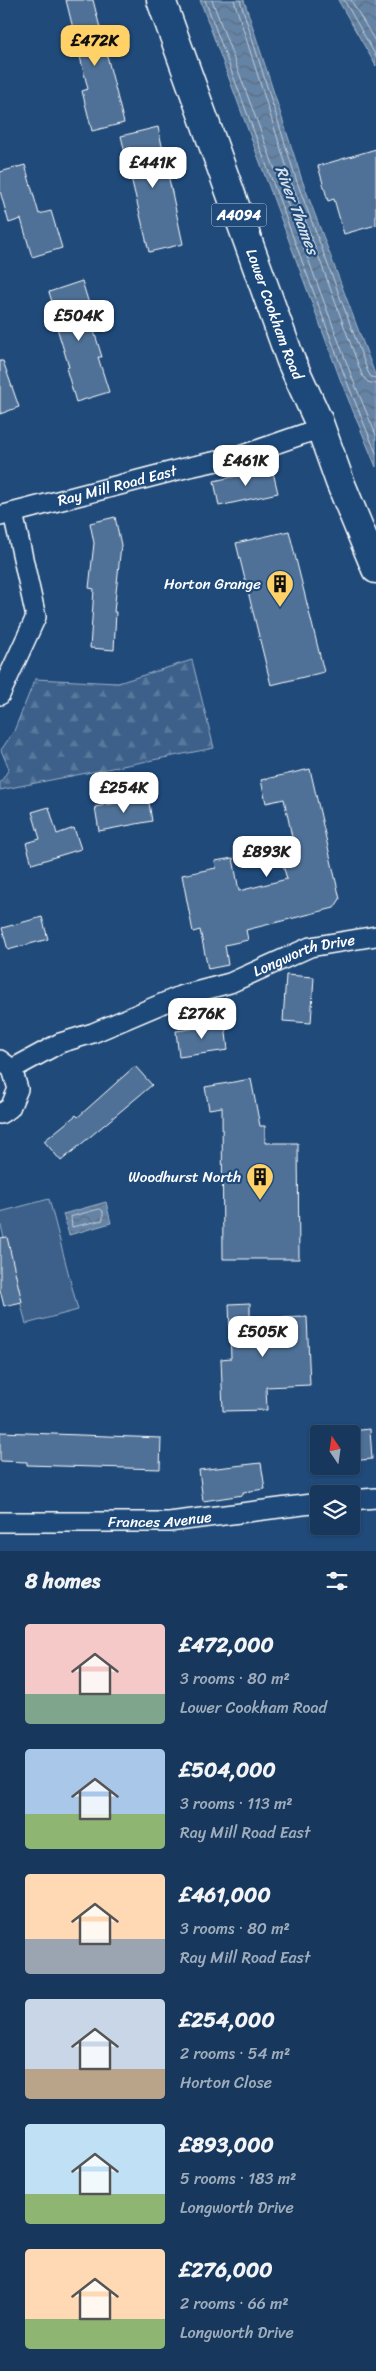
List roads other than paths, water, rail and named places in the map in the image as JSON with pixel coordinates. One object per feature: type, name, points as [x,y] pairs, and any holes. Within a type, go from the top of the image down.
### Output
[{"type":"main road","name":"Lower Cookham Road","points":[[161,0],[291,361],[321,428]]},
{"type":"main road","name":"A4094","points":[[321,428],[340,482],[376,569]]},
{"type":"street","name":"Ray Mill Road East","points":[[7,514],[240,456],[321,428]]},
{"type":"street","points":[[0,695],[36,617],[7,514]]},
{"type":"street","name":"Longworth Drive","points":[[0,1114],[10,1108],[18,1089],[6,1064],[60,1043],[93,1033],[180,996],[230,983],[310,947],[376,936]]},
{"type":"street","points":[[360,1499],[376,1498]]},
{"type":"street","name":"Frances Avenue","points":[[0,1522],[169,1522],[310,1504]]},
{"type":"water","name":"River Thames","points":[[200,0],[244,0],[302,180],[376,377],[376,467],[342,384]]},
{"type":"water","points":[[338,0],[376,0],[376,66]]},
{"type":"water","points":[[106,1202],[111,1223],[69,1235],[63,1214]]},
{"type":"place","name":"Horton Grange","points":[[280,608]]},
{"type":"place","name":"Woodhurst North","points":[[260,1201]]}]
